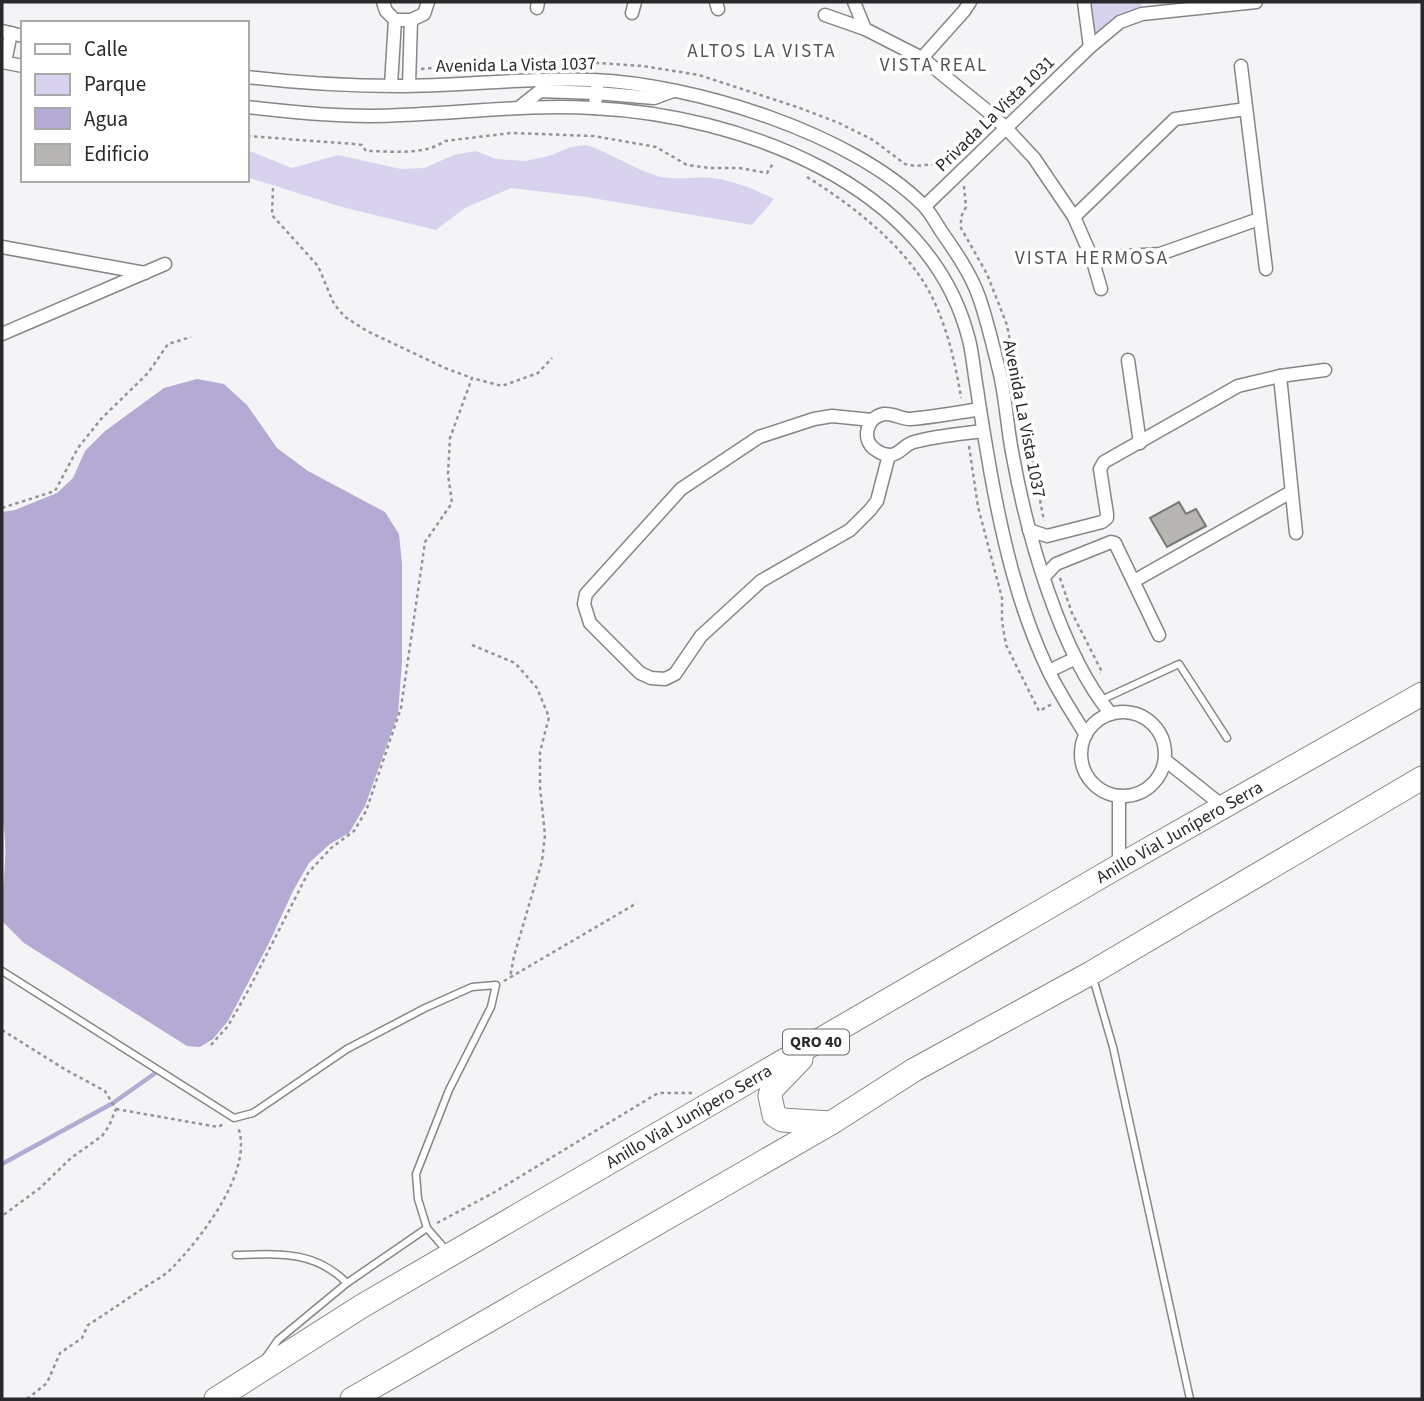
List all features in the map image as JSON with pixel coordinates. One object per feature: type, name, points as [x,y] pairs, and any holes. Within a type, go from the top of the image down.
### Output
[{"type":"highway","name":"Anillo Vial Junípero Serra","points":[[216,1399],[362,1306],[1119,866],[1422,694]]},
{"type":"highway","points":[[352,1399],[831,1122],[914,1070],[1091,973],[1422,778]]},
{"type":"highway","points":[[817,1041],[772,1089],[770,1097],[774,1115],[782,1120],[831,1122]]},
{"type":"street","points":[[383,2],[386,11],[395,20],[411,20],[424,14],[428,2]]},
{"type":"street","points":[[854,2],[864,29]]},
{"type":"street","points":[[922,58],[970,2]]},
{"type":"street","points":[[1084,2],[1090,47]]},
{"type":"street","name":"Privada La Vista 1031","points":[[925,206],[1090,47],[1142,8],[1256,2]]},
{"type":"street","points":[[825,15],[864,29],[922,58],[1006,128],[1034,158],[1074,217],[1092,258],[1101,289]]},
{"type":"street","points":[[391,85],[395,20]]},
{"type":"street","points":[[409,85],[411,20]]},
{"type":"street","points":[[4,62],[12,33]]},
{"type":"street","points":[[1241,66],[1266,270]]},
{"type":"street","name":"Avenida La Vista 1037","points":[[248,77],[310,84],[391,85],[554,79],[597,86],[676,90],[740,107],[823,139],[878,169],[925,206],[978,295],[1000,373],[1013,458],[1029,530],[1076,658],[1099,701],[1111,714]]},
{"type":"street","points":[[521,106],[540,91],[597,86],[595,108]]},
{"type":"street","points":[[248,107],[308,114],[400,116],[521,106],[595,108],[688,121],[758,142],[831,171],[895,218],[945,279],[958,305],[969,341],[1004,541],[1027,618],[1049,671],[1086,735]]},
{"type":"street","points":[[1074,217],[1175,119],[1246,109]]},
{"type":"street","points":[[1092,258],[1160,254],[1259,219]]},
{"type":"street","points":[[2,247],[145,273]]},
{"type":"street","points":[[2,334],[165,264]]},
{"type":"street","points":[[1128,360],[1140,443]]},
{"type":"street","points":[[1029,530],[1047,536],[1102,522],[1107,518],[1101,465],[1238,386],[1280,376],[1325,370]]},
{"type":"street","points":[[1280,376],[1296,533]]},
{"type":"street","points":[[979,409],[907,419],[892,414],[882,415],[872,421],[867,429],[867,438],[870,447],[889,455],[897,453],[911,442],[983,431]]},
{"type":"street","points":[[872,421],[832,416],[768,432],[681,489],[586,594],[584,604],[590,623],[640,673],[651,678],[665,679],[675,674],[701,636],[761,582],[840,537],[864,517],[877,501],[889,455]]},
{"type":"street","points":[[1134,581],[1291,492]]},
{"type":"street","points":[[1044,576],[1056,564],[1111,542],[1115,543],[1159,635]]},
{"type":"street","points":[[1049,671],[1076,658]]},
{"type":"street","points":[[1128,712],[1144,717],[1157,728],[1164,743],[1165,760],[1160,775],[1149,788],[1135,795],[1119,796],[1103,791],[1090,781],[1083,766],[1081,750],[1086,735],[1096,722],[1111,714],[1128,712]]},
{"type":"street","points":[[1165,760],[1224,807]]},
{"type":"street","points":[[1119,796],[1119,866]]},
{"type":"lane","points":[[1099,701],[1180,664],[1227,738]]},
{"type":"lane","points":[[2,971],[234,1118],[253,1113],[347,1049],[425,1008],[472,987],[496,985],[491,1007],[449,1090],[416,1174],[418,1199],[427,1228],[450,1255]]},
{"type":"lane","points":[[1091,973],[1114,1047],[1190,1399]]},
{"type":"lane","points":[[252,1377],[278,1340],[347,1283],[427,1228]]},
{"type":"lane","points":[[236,1255],[282,1254],[315,1260],[334,1270],[347,1283]]},
{"type":"path","points":[[248,136],[362,145],[366,151],[420,150],[436,147],[445,141],[511,133],[594,136],[656,147],[687,164],[710,168],[740,168],[767,173],[774,161],[782,164]]},
{"type":"path","points":[[801,174],[881,231],[922,280],[942,322],[959,381],[964,411]]},
{"type":"path","points":[[273,188],[272,215],[318,266],[334,304],[345,317],[367,331],[446,368],[502,386],[538,373],[552,358]]},
{"type":"path","points":[[964,235],[987,274],[1007,325],[1047,536]]},
{"type":"path","points":[[2,508],[55,491],[78,448],[101,419],[148,373],[167,344],[191,337]]},
{"type":"path","points":[[211,1045],[228,1026],[249,989],[308,873],[331,848],[354,831],[366,811],[401,708],[425,542],[452,503],[448,474],[450,438],[472,378]]},
{"type":"path","points":[[967,433],[978,507],[1002,598],[1006,645],[1039,710],[1064,698]]},
{"type":"path","points":[[1056,564],[1072,613],[1102,672],[1087,680]]},
{"type":"path","points":[[472,645],[515,663],[537,688],[549,717],[540,752],[540,787],[545,835],[542,861],[510,978]]},
{"type":"path","points":[[496,985],[637,903]]},
{"type":"path","points":[[2,1030],[105,1091],[116,1109],[218,1126],[234,1118],[243,1140],[239,1167],[225,1198],[172,1269],[88,1325],[82,1338],[60,1353],[47,1383],[27,1399]]},
{"type":"path","points":[[427,1228],[493,1193],[658,1093],[688,1092],[712,1102]]},
{"type":"path","points":[[2,1216],[40,1188],[71,1158],[102,1136],[116,1109]]},
{"type":"green space","points":[[1084,2],[1141,2],[1142,14],[1090,47]]},
{"type":"green space","points":[[586,145],[657,176],[720,179],[774,199],[752,225],[586,197],[511,188],[465,208],[436,230],[342,207],[248,177],[248,150],[292,168],[338,155],[401,169],[424,168],[454,155],[476,151],[496,159],[525,161],[549,156],[571,147]]},
{"type":"water","points":[[197,379],[224,384],[247,405],[277,448],[308,471],[385,512],[399,534],[402,564],[402,662],[398,714],[365,806],[349,833],[330,844],[309,863],[228,1021],[213,1039],[200,1047],[187,1046],[24,943],[2,921],[5,857],[2,817],[2,512],[15,510],[57,493],[73,478],[85,451],[105,431],[164,388]]},
{"type":"building","points":[[1179,502],[1186,514],[1196,509],[1206,526],[1167,547],[1150,518]]},
{"type":"waterway","points":[[2,1164],[113,1103],[154,1074]]},
{"type":"district","name":"ALTOS LA VISTA","points":[[762,51]]},
{"type":"district","name":"VISTA REAL","points":[[934,65]]},
{"type":"district","name":"VISTA HERMOSA","points":[[1092,258]]}]
